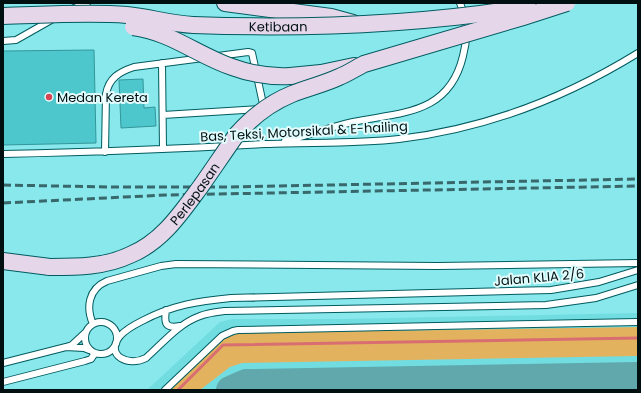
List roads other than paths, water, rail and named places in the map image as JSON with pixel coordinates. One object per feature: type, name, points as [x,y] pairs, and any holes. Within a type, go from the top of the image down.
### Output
[{"type":"main road","points":[[225,3],[331,17],[357,24]]},
{"type":"main road","name":"Ketibaan","points":[[3,16],[126,15],[177,24],[271,27],[357,24],[453,18],[553,3]]},
{"type":"main road","points":[[3,26],[105,25],[142,28],[168,36],[231,67],[261,75],[304,76],[364,64],[567,3]]},
{"type":"main road","name":"Perlepasan","points":[[3,267],[84,267],[130,256],[144,249],[175,222],[237,134],[255,115],[276,101],[291,94],[339,77],[364,64]]},
{"type":"main road","points":[[3,261],[50,267]]},
{"type":"lane","points":[[3,41],[16,40],[67,11],[87,3]]},
{"type":"lane","points":[[269,144],[300,138],[352,122],[411,112],[422,108],[441,97],[454,81],[462,62],[466,19],[460,3]]},
{"type":"lane","points":[[105,152],[107,87],[111,80],[123,70],[134,67],[248,52],[252,54],[264,104],[263,107],[260,109],[163,115]]},
{"type":"lane","name":"Bas, Teksi, Motorsikal & E-hailing","points":[[3,154],[105,152],[269,144],[328,143],[398,139],[435,134],[464,128],[518,111],[574,88],[638,53]]},
{"type":"lane","points":[[162,64],[163,149]]},
{"type":"lane","points":[[93,324],[90,316],[90,303],[94,290],[98,286],[168,264],[437,266],[638,263]]},
{"type":"lane","name":"Jalan KLIA 2/6","points":[[116,342],[127,329],[166,310],[198,302],[231,298],[522,292],[567,288],[600,282],[638,270]]},
{"type":"lane","points":[[3,363],[66,347],[76,342],[93,324],[98,322],[109,324],[116,332],[116,351],[119,357],[126,361],[139,361],[146,358],[182,326],[201,315],[224,311],[562,303],[612,294],[638,285]]},
{"type":"lane","points":[[166,310],[165,319],[168,325],[173,327],[182,326]]},
{"type":"lane","points":[[165,390],[222,336],[238,330],[638,322]]},
{"type":"lane","points":[[86,332],[85,342],[93,352]]},
{"type":"lane","points":[[66,347],[84,348],[93,352],[106,354],[114,347],[116,342]]},
{"type":"lane","points":[[3,382],[91,359],[93,352]]},
{"type":"waterway","points":[[178,390],[223,345],[638,338]]},
{"type":"railway","points":[[3,185],[227,187],[638,179]]},
{"type":"railway","points":[[3,203],[166,195],[638,186]]},
{"type":"place","name":"Medan Kereta","points":[[49,97]]}]
